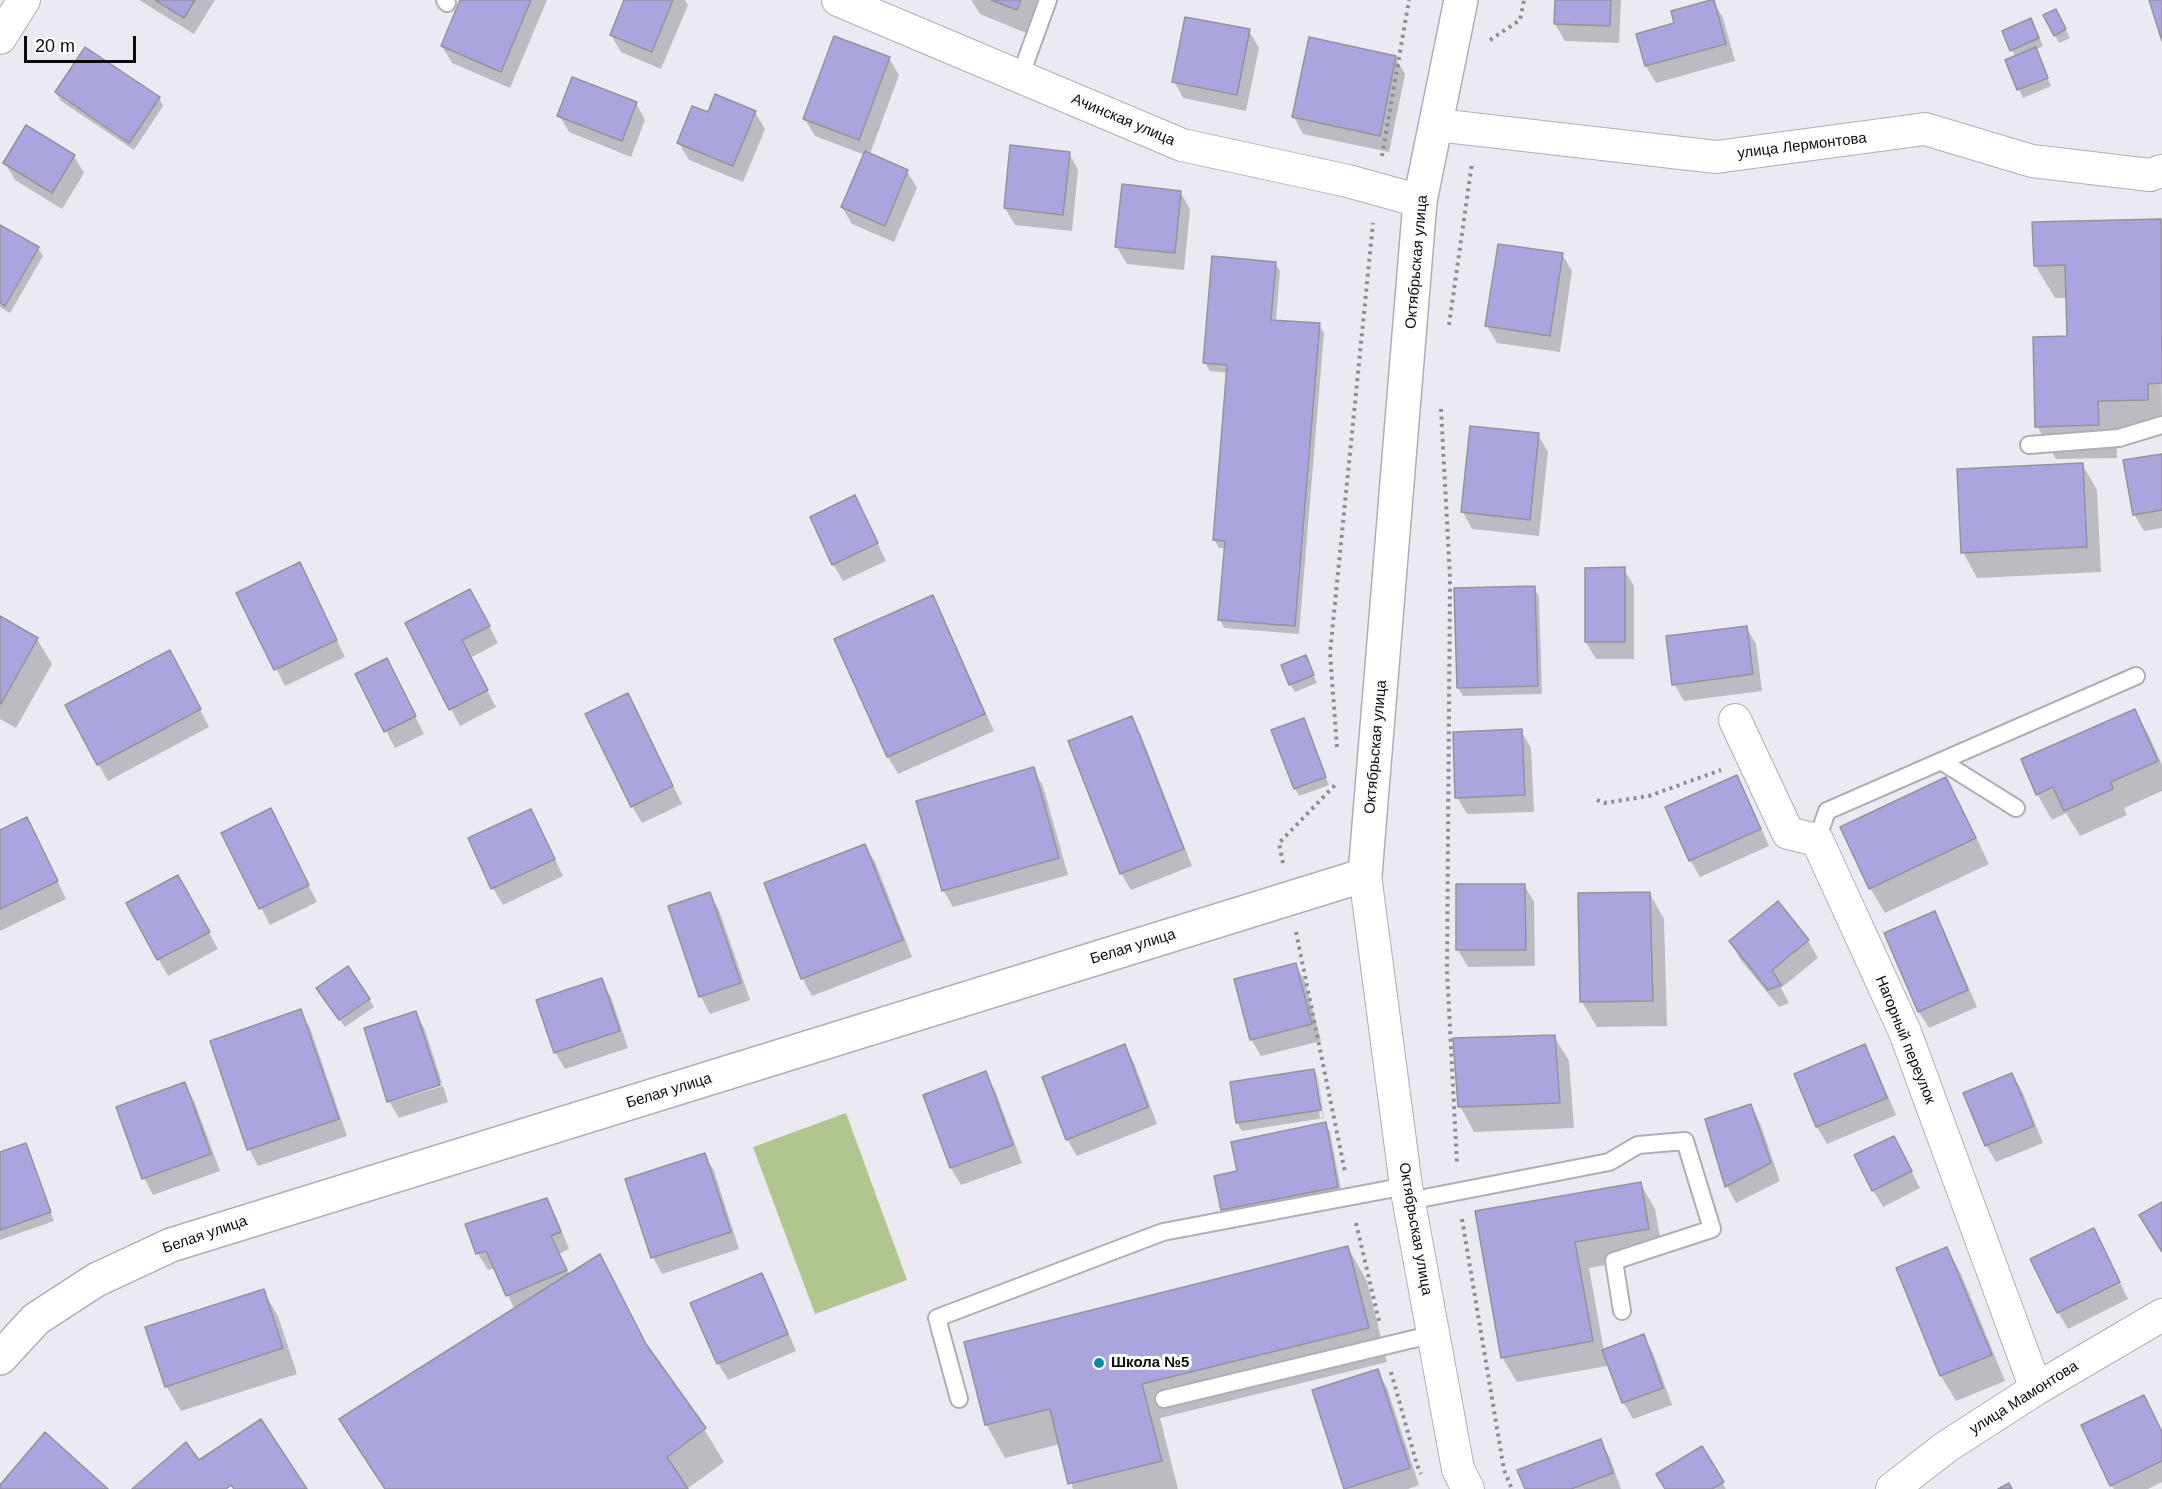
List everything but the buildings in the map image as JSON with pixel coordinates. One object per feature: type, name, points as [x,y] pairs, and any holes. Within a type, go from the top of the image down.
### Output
[{"type":"street","points":[[0,38],[24,0]]},
{"type":"street","name":"Ачинская улица","points":[[838,0],[1182,146],[1377,188],[1420,201]]},
{"type":"street","name":"Октябрьская улица","points":[[1461,0],[1420,201],[1365,875],[1408,1193],[1458,1469],[1468,1489]]},
{"type":"street","name":"улица Лермонтова","points":[[1437,125],[1716,157],[1925,129],[2032,161],[2150,175],[2162,171]]},
{"type":"street","points":[[1735,720],[1788,833],[1817,840]]},
{"type":"street","name":"Нагорный переулок","points":[[1817,840],[1905,1032],[2036,1389]]},
{"type":"street","name":"Белая улица","points":[[0,1358],[36,1319],[96,1280],[171,1245],[1365,875]]},
{"type":"street","name":"улица Мамонтова","points":[[1892,1489],[1946,1447],[2036,1389],[2162,1315]]},
{"type":"lane","points":[[1020,77],[1048,0]]},
{"type":"lane","points":[[2029,445],[2119,438],[2162,425]]},
{"type":"lane","points":[[1817,840],[1827,811],[2136,676]]},
{"type":"lane","points":[[1941,761],[2016,808]]},
{"type":"lane","points":[[959,1399],[937,1318],[1163,1232],[1408,1193],[1458,1192],[1609,1162],[1638,1145],[1685,1141],[1712,1229],[1614,1261],[1622,1311]]},
{"type":"lane","points":[[1164,1399],[1434,1334]]},
{"type":"path","points":[[1338,757],[1330,653],[1377,188],[1409,0]]},
{"type":"path","points":[[1488,41],[1520,20],[1524,0]]},
{"type":"path","points":[[1449,326],[1477,129]]},
{"type":"path","points":[[1441,406],[1450,577],[1448,971],[1458,1192],[1504,1470],[1512,1489]]},
{"type":"path","points":[[1597,800],[1604,803],[1649,796],[1752,757]]},
{"type":"path","points":[[1290,899],[1279,843],[1339,780]]},
{"type":"green space","points":[[846,1113],[907,1280],[815,1314],[753,1147]]},
{"type":"place","name":"Школа №5","points":[[1099,1363]]}]
